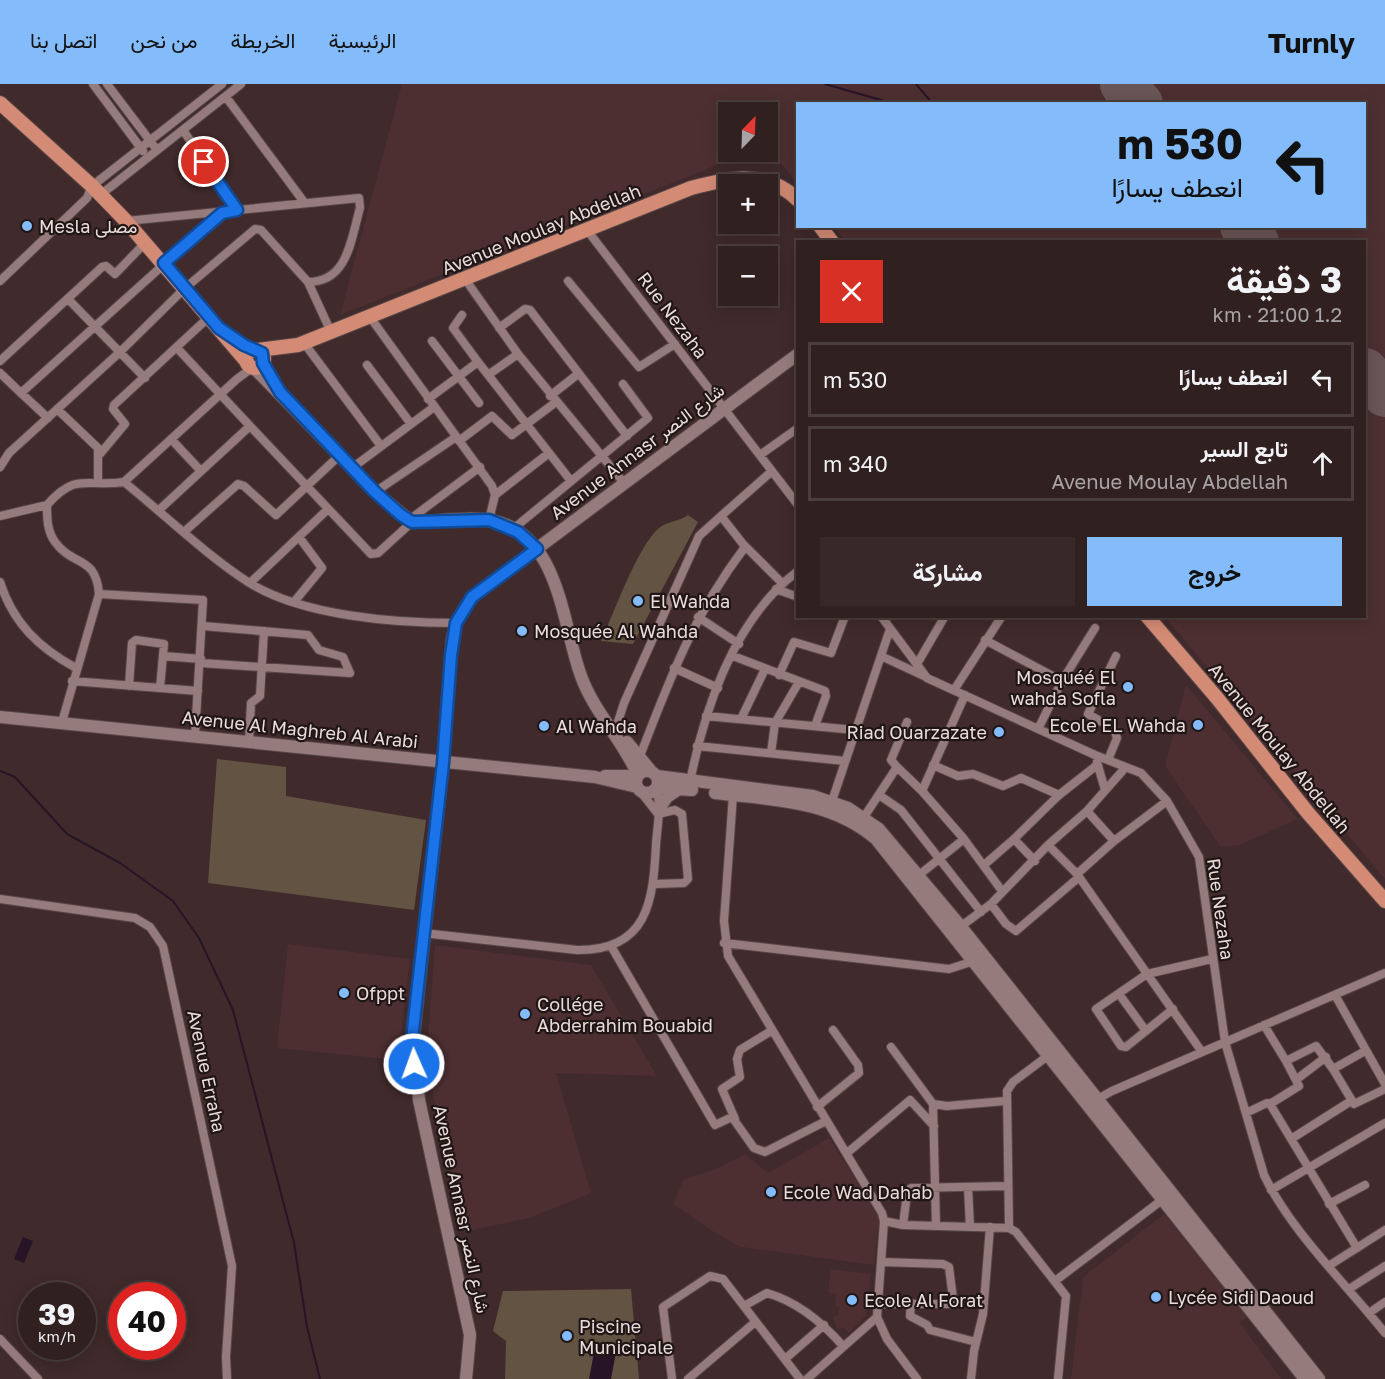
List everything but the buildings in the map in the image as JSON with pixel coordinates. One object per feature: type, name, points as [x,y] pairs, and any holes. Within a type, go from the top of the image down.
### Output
[{"type":"main road","points":[[0,103],[93,193],[126,221],[219,328],[255,361],[280,392],[375,492],[410,521],[489,520],[513,530],[537,549],[562,600],[574,654],[590,698],[626,750],[638,782],[650,793],[655,781]]},
{"type":"main road","name":"Avenue Moulay Abdellah","points":[[255,361],[691,188],[734,178],[754,178],[766,181],[796,199]]},
{"type":"main road","name":"Avenue Annasr شارع النصر","points":[[466,1379],[470,1335],[415,1077],[413,1030],[456,623],[472,597],[796,355]]},
{"type":"main road","name":"Avenue Moulay Abdellah","points":[[1149,618],[1385,902]]},
{"type":"main road","name":"Avenue Al Maghreb Al Arabi","points":[[0,717],[195,735],[638,782]]},
{"type":"main road","points":[[615,731],[640,756],[655,781]]},
{"type":"main road","points":[[611,774],[620,766],[626,750]]},
{"type":"main road","points":[[638,782],[644,771],[655,781],[679,789],[813,806],[840,814],[858,825],[885,848],[959,931],[974,961],[1048,1055],[1092,1102]]},
{"type":"main road","name":"Avenue Al Maghreb Al Arabi","points":[[595,777],[611,774],[638,782]]},
{"type":"main road","points":[[655,781],[690,782],[793,793],[831,801],[864,817],[885,835],[919,875],[959,931],[1305,1379]]},
{"type":"main road","points":[[659,812],[667,797],[679,789]]},
{"type":"main road","points":[[1166,1197],[1319,1379]]},
{"type":"street","points":[[93,84],[147,158]]},
{"type":"street","points":[[107,84],[157,150]]},
{"type":"street","points":[[0,281],[140,148],[222,84]]},
{"type":"street","points":[[93,193],[147,158],[226,97],[238,85]]},
{"type":"street","points":[[226,97],[304,202]]},
{"type":"street","points":[[183,130],[237,210]]},
{"type":"street","points":[[126,221],[222,213],[355,197],[360,202],[340,268],[328,279],[308,282]]},
{"type":"street","points":[[21,393],[222,213]]},
{"type":"street","points":[[0,468],[9,453],[120,352],[184,289],[255,229],[261,230],[308,282],[331,332]]},
{"type":"street","name":"Rue Nezaha","points":[[587,230],[796,502]]},
{"type":"street","points":[[0,361],[102,267],[106,266],[115,274],[145,243]]},
{"type":"street","points":[[465,279],[553,399],[624,483]]},
{"type":"street","points":[[568,281],[639,367],[675,344]]},
{"type":"street","points":[[68,298],[145,378]]},
{"type":"street","points":[[499,328],[528,309],[627,436]]},
{"type":"street","points":[[462,315],[453,328],[571,481]]},
{"type":"street","points":[[100,454],[125,426],[113,407],[209,316]]},
{"type":"street","points":[[370,317],[492,486],[495,495],[489,520]]},
{"type":"street","points":[[432,341],[479,403]]},
{"type":"street","points":[[301,344],[381,446]]},
{"type":"street","points":[[177,348],[306,487],[373,555],[410,521],[480,467]]},
{"type":"street","points":[[488,375],[518,354]]},
{"type":"street","points":[[0,516],[47,505],[67,487],[88,481],[111,484],[124,482],[255,361]]},
{"type":"street","points":[[428,399],[478,362]]},
{"type":"street","points":[[367,365],[411,424]]},
{"type":"street","points":[[0,373],[48,418]]},
{"type":"street","points":[[375,492],[492,416],[510,435],[527,424],[578,375]]},
{"type":"street","points":[[513,530],[648,416],[623,384]]},
{"type":"street","points":[[351,468],[434,407]]},
{"type":"street","points":[[57,409],[95,444],[100,454],[98,482]]},
{"type":"street","points":[[159,510],[250,426]]},
{"type":"street","points":[[760,456],[796,429]]},
{"type":"street","points":[[171,439],[201,470]]},
{"type":"street","points":[[495,495],[549,453]]},
{"type":"street","points":[[185,531],[236,486],[244,486],[274,515],[340,455]]},
{"type":"street","points":[[615,731],[624,703],[699,536],[772,471]]},
{"type":"street","points":[[124,482],[249,583],[274,596],[381,620],[456,623]]},
{"type":"street","points":[[47,505],[50,532],[56,543],[69,555],[91,567],[96,573],[99,594],[62,722]]},
{"type":"street","points":[[249,583],[328,509]]},
{"type":"street","points":[[722,516],[779,586],[796,596]]},
{"type":"street","points":[[294,602],[322,568],[298,537]]},
{"type":"street","points":[[640,756],[674,668],[698,617],[720,580],[745,547]]},
{"type":"street","points":[[690,782],[706,716],[739,644],[758,613],[779,586],[796,573]]},
{"type":"street","points":[[0,582],[16,616],[29,635],[55,656],[76,668]]},
{"type":"street","points":[[99,594],[202,599],[203,626],[195,735]]},
{"type":"street","points":[[698,617],[739,644]]},
{"type":"street","points":[[779,675],[794,642],[831,653],[844,618]]},
{"type":"street","points":[[885,618],[890,629],[927,678]]},
{"type":"street","points":[[917,664],[944,618]]},
{"type":"street","points":[[954,690],[1001,618]]},
{"type":"street","points":[[163,656],[262,667],[350,673],[343,657],[319,650],[311,636],[203,626]]},
{"type":"street","points":[[1038,729],[1062,681],[1095,628]]},
{"type":"street","points":[[831,801],[890,629]]},
{"type":"street","points":[[249,742],[251,703],[260,696],[264,631]]},
{"type":"street","points":[[129,686],[134,640],[162,643],[160,688]]},
{"type":"street","points":[[985,640],[1062,681]]},
{"type":"street","points":[[733,656],[826,693],[815,726]]},
{"type":"street","name":"Rue Nezaha","points":[[881,656],[1149,778],[1167,801],[1199,856],[1225,1042],[1260,1162],[1271,1190],[1385,1333]]},
{"type":"street","points":[[1108,760],[1117,738],[1114,729],[1088,714],[1116,656]]},
{"type":"street","points":[[674,668],[718,688]]},
{"type":"street","points":[[741,719],[765,669]]},
{"type":"street","points":[[72,681],[198,691]]},
{"type":"street","points":[[771,753],[775,723],[799,682]]},
{"type":"street","points":[[922,791],[965,695]]},
{"type":"street","points":[[706,716],[855,730]]},
{"type":"street","points":[[908,722],[891,760],[964,839],[1002,891]]},
{"type":"street","points":[[698,746],[845,760]]},
{"type":"street","points":[[1095,755],[1105,790]]},
{"type":"street","points":[[933,765],[958,776],[973,774],[1003,786],[1021,778],[1059,795]]},
{"type":"street","points":[[984,865],[1059,795],[1097,765]]},
{"type":"street","points":[[864,817],[897,767]]},
{"type":"street","points":[[959,931],[991,904],[1048,845],[1088,811],[1125,768]]},
{"type":"street","points":[[423,933],[577,950],[611,946],[628,936],[639,924],[651,900],[654,884],[659,812],[655,781]]},
{"type":"street","points":[[638,782],[659,812]]},
{"type":"street","points":[[733,795],[724,943],[732,965],[771,1031],[876,1200],[884,1221],[877,1317],[887,1339],[917,1379]]},
{"type":"street","points":[[879,795],[901,810],[981,912]]},
{"type":"street","points":[[991,904],[1006,924],[1016,931],[1114,841],[1167,801]]},
{"type":"street","points":[[654,884],[684,883],[688,879],[682,814],[675,810],[659,812]]},
{"type":"street","points":[[1088,811],[1114,841]]},
{"type":"street","points":[[919,875],[964,839]]},
{"type":"street","points":[[1014,839],[1035,861]]},
{"type":"street","points":[[1048,845],[1078,876],[1202,1052]]},
{"type":"street","name":"Avenue Erraha","points":[[0,899],[122,914],[150,927],[163,946],[232,1266],[226,1357],[227,1379]]},
{"type":"street","points":[[724,943],[949,969],[974,961]]},
{"type":"street","points":[[611,946],[713,1123],[717,1125],[729,1117],[735,1119]]},
{"type":"street","points":[[1173,1009],[1126,1047],[1121,1046],[1096,1009],[1147,974],[1212,959]]},
{"type":"street","points":[[1092,1102],[1385,974]]},
{"type":"street","points":[[1119,994],[1146,1031]]},
{"type":"street","points":[[1286,1061],[1314,1045],[1326,1057],[1351,1101],[1357,1104],[1384,1083],[1335,995]]},
{"type":"street","points":[[1246,1113],[1267,1102],[1270,1104],[1299,1086],[1264,1025]]},
{"type":"street","points":[[817,1107],[859,1073],[858,1065],[833,1030]]},
{"type":"street","points":[[771,1031],[740,1050],[737,1059],[740,1077],[722,1089],[735,1119],[754,1148],[765,1152],[826,1120]]},
{"type":"street","points":[[891,1047],[933,1104],[933,1188],[936,1226]]},
{"type":"street","points":[[1333,1069],[1365,1051]]},
{"type":"street","points":[[1008,1228],[1005,1101],[1007,1091],[1013,1082],[1048,1055]]},
{"type":"street","points":[[1297,1079],[1326,1057]]},
{"type":"street","points":[[847,1154],[910,1100],[934,1126]]},
{"type":"street","points":[[933,1104],[947,1106],[1005,1101]]},
{"type":"street","points":[[1291,1139],[1351,1101]]},
{"type":"street","points":[[1270,1104],[1357,1248]]},
{"type":"street","points":[[1271,1190],[1385,1123]]},
{"type":"street","points":[[1329,1204],[1365,1185]]},
{"type":"street","points":[[903,1225],[909,1189],[1008,1186]]},
{"type":"street","points":[[968,1187],[970,1227]]},
{"type":"street","points":[[1055,1281],[1166,1197]]},
{"type":"street","points":[[884,1221],[903,1225],[1008,1228],[1016,1232],[1067,1300],[1058,1379]]},
{"type":"street","points":[[971,1379],[976,1342],[983,1314],[990,1227]]},
{"type":"street","points":[[1330,1266],[1385,1230]]},
{"type":"street","points":[[877,1304],[952,1302],[949,1267],[943,1264],[881,1262]]},
{"type":"street","points":[[1349,1289],[1385,1266]]},
{"type":"street","points":[[672,1379],[664,1305],[715,1276],[723,1279],[754,1323],[800,1379]]},
{"type":"street","points":[[744,1306],[767,1293],[781,1297],[824,1325],[843,1346]]},
{"type":"street","points":[[1369,1313],[1385,1302]]},
{"type":"street","points":[[911,1304],[910,1316],[927,1325],[930,1330],[976,1342]]},
{"type":"street","points":[[807,1379],[877,1317]]},
{"type":"street","points":[[688,1379],[754,1323]]},
{"type":"street","points":[[785,1359],[824,1325]]},
{"type":"street","points":[[0,1339],[38,1379]]},
{"type":"shaded area","points":[[402,84],[1385,84],[1385,879],[1166,618],[1366,618],[1366,240],[844,240],[835,228],[1366,228],[1366,102],[796,102],[796,182],[778,160],[778,102],[718,102],[718,162],[724,162],[340,315]]},
{"type":"shaded area","name":"El Wahda","points":[[688,515],[698,522],[633,644],[601,641],[642,550],[659,528]]},
{"type":"shaded area","name":"Ecole EL Wahda","points":[[1186,685],[1298,819],[1239,845],[1221,847],[1165,766]]},
{"type":"shaded area","points":[[217,759],[286,767],[286,796],[426,820],[414,910],[208,883]]},
{"type":"shaded area","name":"Ofppt","points":[[288,944],[410,959],[398,1060],[277,1048]]},
{"type":"shaded area","points":[[435,945],[591,965],[657,1076],[556,1073],[591,1193],[529,1218],[464,1232],[426,1063]]},
{"type":"shaded area","name":"Ecole Wad Dahab","points":[[829,1138],[879,1215],[874,1265],[741,1247],[717,1234],[673,1204],[683,1180],[718,1168],[745,1154],[768,1173]]},
{"type":"shaded area","name":"Lycée Sidi Daoud","points":[[1164,1214],[1247,1317],[1240,1323],[1281,1379],[1071,1379],[1083,1277]]},
{"type":"shaded area","points":[[23,1237],[33,1241],[24,1263],[14,1259]]},
{"type":"shaded area","name":"Ecole Al Forat","points":[[831,1269],[871,1274],[866,1316],[849,1333],[843,1327],[837,1330],[833,1317],[838,1315],[840,1308],[835,1306],[836,1294],[828,1292]]},
{"type":"shaded area","name":"Piscine Municipale","points":[[631,1289],[639,1379],[505,1379],[506,1341],[493,1331],[503,1291]]},
{"type":"shaded area","points":[[596,1342],[617,1347],[611,1379],[589,1379]]},
{"type":"waterway","points":[[825,84],[888,102]]},
{"type":"waterway","points":[[916,84],[931,102]]},
{"type":"waterway","points":[[0,771],[15,777],[67,834],[120,863],[173,901],[199,938],[233,1010],[294,1243],[307,1327],[320,1379]]},
{"type":"taxiway","points":[[1376,383],[1385,391]]},
{"type":"runway","points":[[1123,84],[1138,102]]},
{"type":"runway","points":[[1245,228],[1254,240]]},
{"type":"runway","points":[[1366,372],[1385,394]]},
{"type":"place","name":"Mesla مصلى","points":[[27,226]]},
{"type":"place","name":"El Wahda","points":[[638,601]]},
{"type":"place","name":"Mosquée Al Wahda","points":[[522,631]]},
{"type":"place","name":"Mosquéé El wahda Sofla","points":[[1128,687]]},
{"type":"place","name":"Ecole EL Wahda","points":[[1198,725]]},
{"type":"place","name":"Al Wahda","points":[[544,726]]},
{"type":"place","name":"Riad Ouarzazate","points":[[999,732]]},
{"type":"place","name":"Ofppt","points":[[344,993]]},
{"type":"place","name":"Collége Abderrahim Bouabid","points":[[525,1014]]},
{"type":"place","name":"Ecole Wad Dahab","points":[[771,1192]]},
{"type":"place","name":"Lycée Sidi Daoud","points":[[1156,1297]]},
{"type":"place","name":"Ecole Al Forat","points":[[852,1300]]},
{"type":"place","name":"Piscine Municipale","points":[[567,1336]]},
{"type":"route","points":[[204,162],[237,210],[222,213],[164,263],[184,289],[219,328],[244,345],[263,354],[263,363],[267,372],[277,384],[280,392],[375,492],[401,515],[412,522],[489,520],[518,532],[537,549],[472,597],[456,623],[413,1030],[414,1064]]}]
